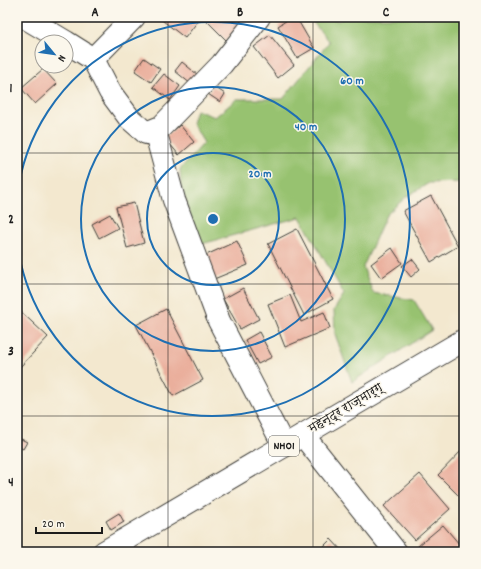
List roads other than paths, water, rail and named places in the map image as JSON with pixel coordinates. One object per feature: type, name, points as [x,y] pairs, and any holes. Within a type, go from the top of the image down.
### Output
[{"type":"main road","points":[[24,17],[53,34]]},
{"type":"main road","points":[[93,59],[134,17]]},
{"type":"main road","points":[[74,47],[93,59],[110,92],[130,119],[146,133],[161,127],[222,64],[259,17]]},
{"type":"main road","points":[[154,130],[174,200],[219,321],[294,440],[396,552]]},
{"type":"main road","name":"महेन्द्र राज्मार्ग्","points":[[104,552],[464,340]]}]
